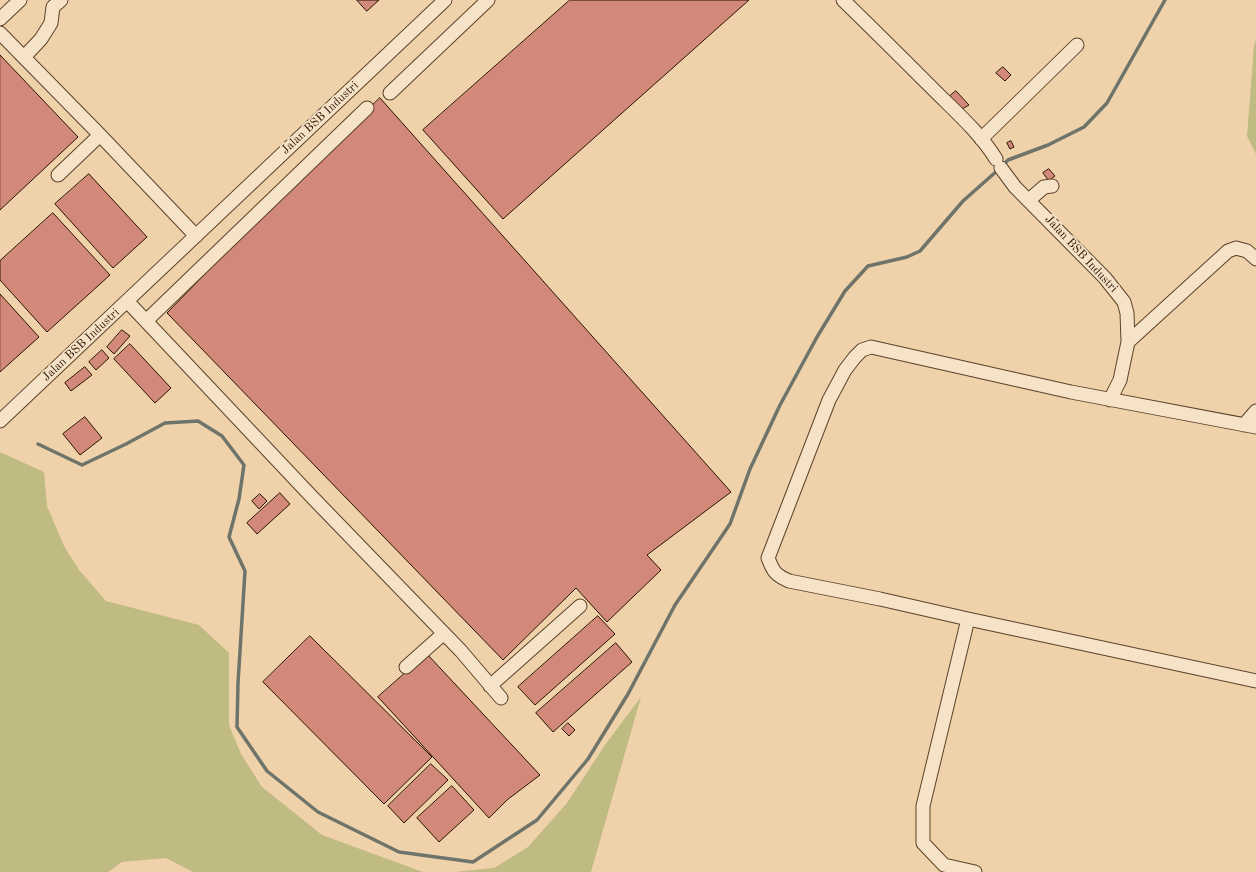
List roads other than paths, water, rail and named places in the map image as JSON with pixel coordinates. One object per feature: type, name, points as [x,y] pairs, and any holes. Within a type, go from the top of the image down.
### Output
[{"type":"lane","points":[[0,19],[20,0]]},
{"type":"lane","points":[[24,57],[41,39],[51,23],[53,8],[61,0]]},
{"type":"lane","name":"Jalan BSB Industri","points":[[0,420],[445,0]]},
{"type":"lane","points":[[390,93],[488,0]]},
{"type":"lane","name":"Jalan BSB Industri","points":[[843,0],[981,138],[989,148],[998,164],[1016,187],[1105,278],[1124,302],[1127,313],[1128,342],[1120,380],[1105,399]]},
{"type":"lane","points":[[0,33],[196,236]]},
{"type":"lane","points":[[981,138],[1077,45]]},
{"type":"lane","points":[[146,321],[368,108]]},
{"type":"lane","points":[[58,175],[100,135]]},
{"type":"lane","points":[[1029,200],[1044,188],[1052,186]]},
{"type":"lane","points":[[1128,342],[1228,251],[1236,248],[1246,251],[1256,259]]},
{"type":"lane","points":[[127,301],[443,634],[461,651],[501,698]]},
{"type":"lane","points":[[1256,411],[1250,426],[1105,399],[871,347],[862,350],[855,356],[845,370],[829,400],[768,558],[771,568],[777,576],[789,581],[880,599],[968,620],[1256,681]]},
{"type":"lane","points":[[490,686],[580,606]]},
{"type":"lane","points":[[968,620],[923,806],[923,843],[944,865],[975,872]]},
{"type":"lane","points":[[406,667],[443,634]]},
{"type":"waterway","points":[[1003,165],[1008,160],[1048,145],[1084,127],[1107,103],[1165,0]]},
{"type":"waterway","points":[[38,444],[82,465],[165,423],[198,421],[222,436],[244,465],[239,499],[229,537],[245,571],[238,683],[237,727],[267,771],[318,812],[399,852],[473,862],[537,820],[588,759],[628,694],[675,605],[730,524],[750,469],[780,405],[817,337],[845,291],[868,266],[907,257],[920,251],[963,201],[998,170]]}]
